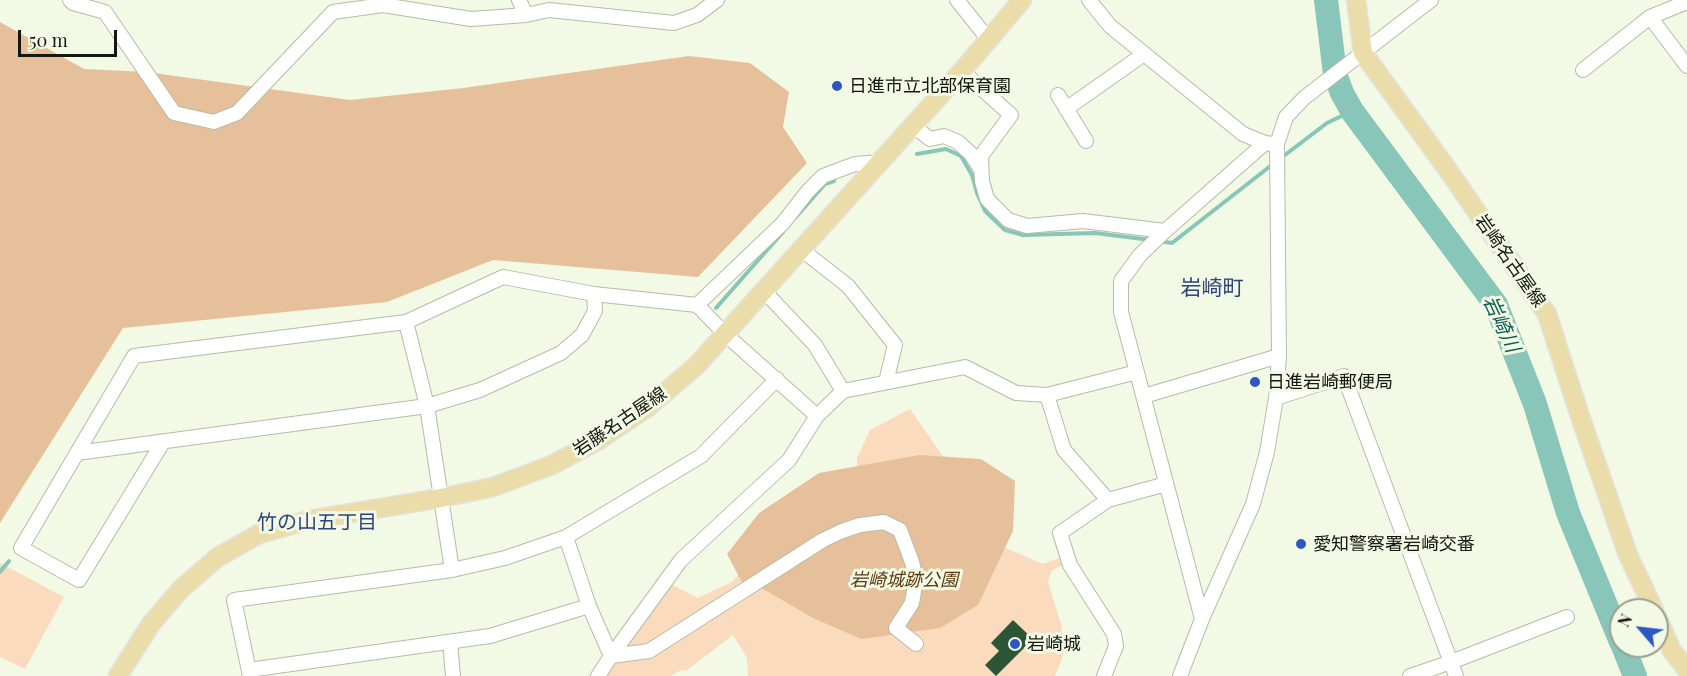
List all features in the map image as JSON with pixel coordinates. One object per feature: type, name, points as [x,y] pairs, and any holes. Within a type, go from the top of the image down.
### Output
[{"type":"main road","name":"岩藤名古屋線","points":[[118,676],[151,624],[181,589],[218,557],[259,534],[309,520],[493,487],[552,465],[597,441],[648,407],[696,366],[881,162],[1023,0]]},
{"type":"main road","name":"岩崎名古屋線","points":[[1356,0],[1358,56],[1448,170],[1547,314],[1628,555],[1648,598]]},
{"type":"main road","points":[[1669,644],[1687,670]]},
{"type":"street","points":[[70,0],[73,3],[105,12],[174,113],[214,122],[237,113],[333,12],[383,5],[471,19],[526,15],[550,5],[674,23],[697,15],[717,0]]},
{"type":"street","points":[[519,0],[526,15]]},
{"type":"street","points":[[957,0],[988,39]]},
{"type":"street","points":[[1089,0],[1110,26],[1144,54],[1244,134],[1274,151]]},
{"type":"street","points":[[1180,676],[1202,619],[1253,504],[1267,452],[1276,398],[1279,356],[1274,151],[1286,117],[1304,98],[1431,0]]},
{"type":"street","points":[[1583,70],[1650,17],[1687,2]]},
{"type":"street","points":[[1650,17],[1687,66]]},
{"type":"street","points":[[1066,109],[1144,54]]},
{"type":"street","points":[[962,71],[1011,115],[981,156],[982,181],[987,199],[1008,220],[1028,226],[1083,221],[1158,238]]},
{"type":"street","points":[[1058,95],[1086,141]]},
{"type":"street","points":[[913,126],[930,139],[944,136],[958,142],[971,154],[981,169]]},
{"type":"street","points":[[1202,619],[1121,312],[1121,281],[1140,255],[1158,238],[1274,151]]},
{"type":"street","points":[[697,305],[783,223],[823,176],[855,164],[881,162]]},
{"type":"street","points":[[802,249],[848,286],[895,345],[886,382]]},
{"type":"street","points":[[164,442],[79,580],[21,548],[134,356],[406,322],[503,277],[594,294],[697,305],[725,334],[817,417]]},
{"type":"street","points":[[764,291],[815,345],[843,391]]},
{"type":"street","points":[[77,453],[427,406],[480,390],[561,352],[582,335],[596,311],[594,294]]},
{"type":"street","points":[[406,322],[427,406],[452,570]]},
{"type":"street","points":[[1144,396],[1279,356]]},
{"type":"street","points":[[598,676],[610,656],[681,561],[789,460],[817,417],[843,391],[965,367],[1016,393],[1047,395],[1137,372]]},
{"type":"street","points":[[1276,398],[1344,376],[1456,676]]},
{"type":"street","points":[[590,606],[490,636],[249,673],[234,600],[452,570],[506,558],[566,537],[701,456],[777,380]]},
{"type":"street","points":[[1047,395],[1064,450],[1108,500]]},
{"type":"street","points":[[1104,676],[1116,646],[1114,634],[1070,566],[1060,534],[1108,500],[1166,484]]},
{"type":"street","points":[[610,656],[649,651],[823,540],[860,525],[884,522],[900,530],[912,562],[916,579],[912,603],[896,628],[916,644]]},
{"type":"street","points":[[566,537],[610,656]]},
{"type":"street","points":[[1410,676],[1567,617]]},
{"type":"street","points":[[450,642],[453,676]]},
{"type":"green space","points":[[0,22],[84,69],[146,72],[350,100],[463,88],[689,56],[750,63],[789,92],[783,127],[807,163],[698,277],[493,260],[387,302],[123,328],[0,523]]},
{"type":"green space","name":"岩崎城跡公園","points":[[910,409],[947,462],[994,543],[1043,564],[1064,556],[1072,561],[1052,570],[1048,582],[1061,624],[1064,653],[1055,676],[748,676],[747,658],[733,635],[686,671],[681,670],[671,676],[606,676],[617,654],[669,583],[698,598],[732,582],[760,551],[857,476],[857,458],[870,430]]},
{"type":"green space","points":[[919,455],[981,459],[1015,481],[1013,531],[978,605],[940,628],[861,639],[813,618],[765,590],[743,584],[727,554],[759,513],[819,473]]},
{"type":"green space","points":[[0,563],[64,597],[25,669],[0,657]]},
{"type":"building","points":[[1013,620],[1033,639],[996,676],[985,665],[999,651],[991,643]]},
{"type":"waterway","name":"岩崎川","points":[[1326,0],[1335,74],[1352,111],[1496,305],[1535,404],[1568,513],[1609,613]]},
{"type":"waterway","points":[[1281,158],[1327,123],[1352,111]]},
{"type":"waterway","points":[[917,154],[946,149],[961,156],[972,175],[985,211],[1005,230],[1023,235],[1095,233],[1151,240]]},
{"type":"waterway","points":[[1158,241],[1172,243],[1273,164]]},
{"type":"waterway","points":[[796,217],[825,184],[834,181]]},
{"type":"waterway","points":[[716,308],[783,232]]},
{"type":"waterway","points":[[0,572],[9,561]]},
{"type":"waterway","name":"岩崎川","points":[[1628,658],[1635,676]]},
{"type":"place","name":"日進市立北部保育園","points":[[837,86]]},
{"type":"place","name":"日進岩崎郵便局","points":[[1255,382]]},
{"type":"place","name":"愛知警察署岩崎交番","points":[[1301,544]]},
{"type":"place","name":"岩崎城","points":[[1015,644]]},
{"type":"district","name":"岩崎町","points":[[1212,288]]},
{"type":"district","name":"竹の山五丁目","points":[[317,523]]}]
